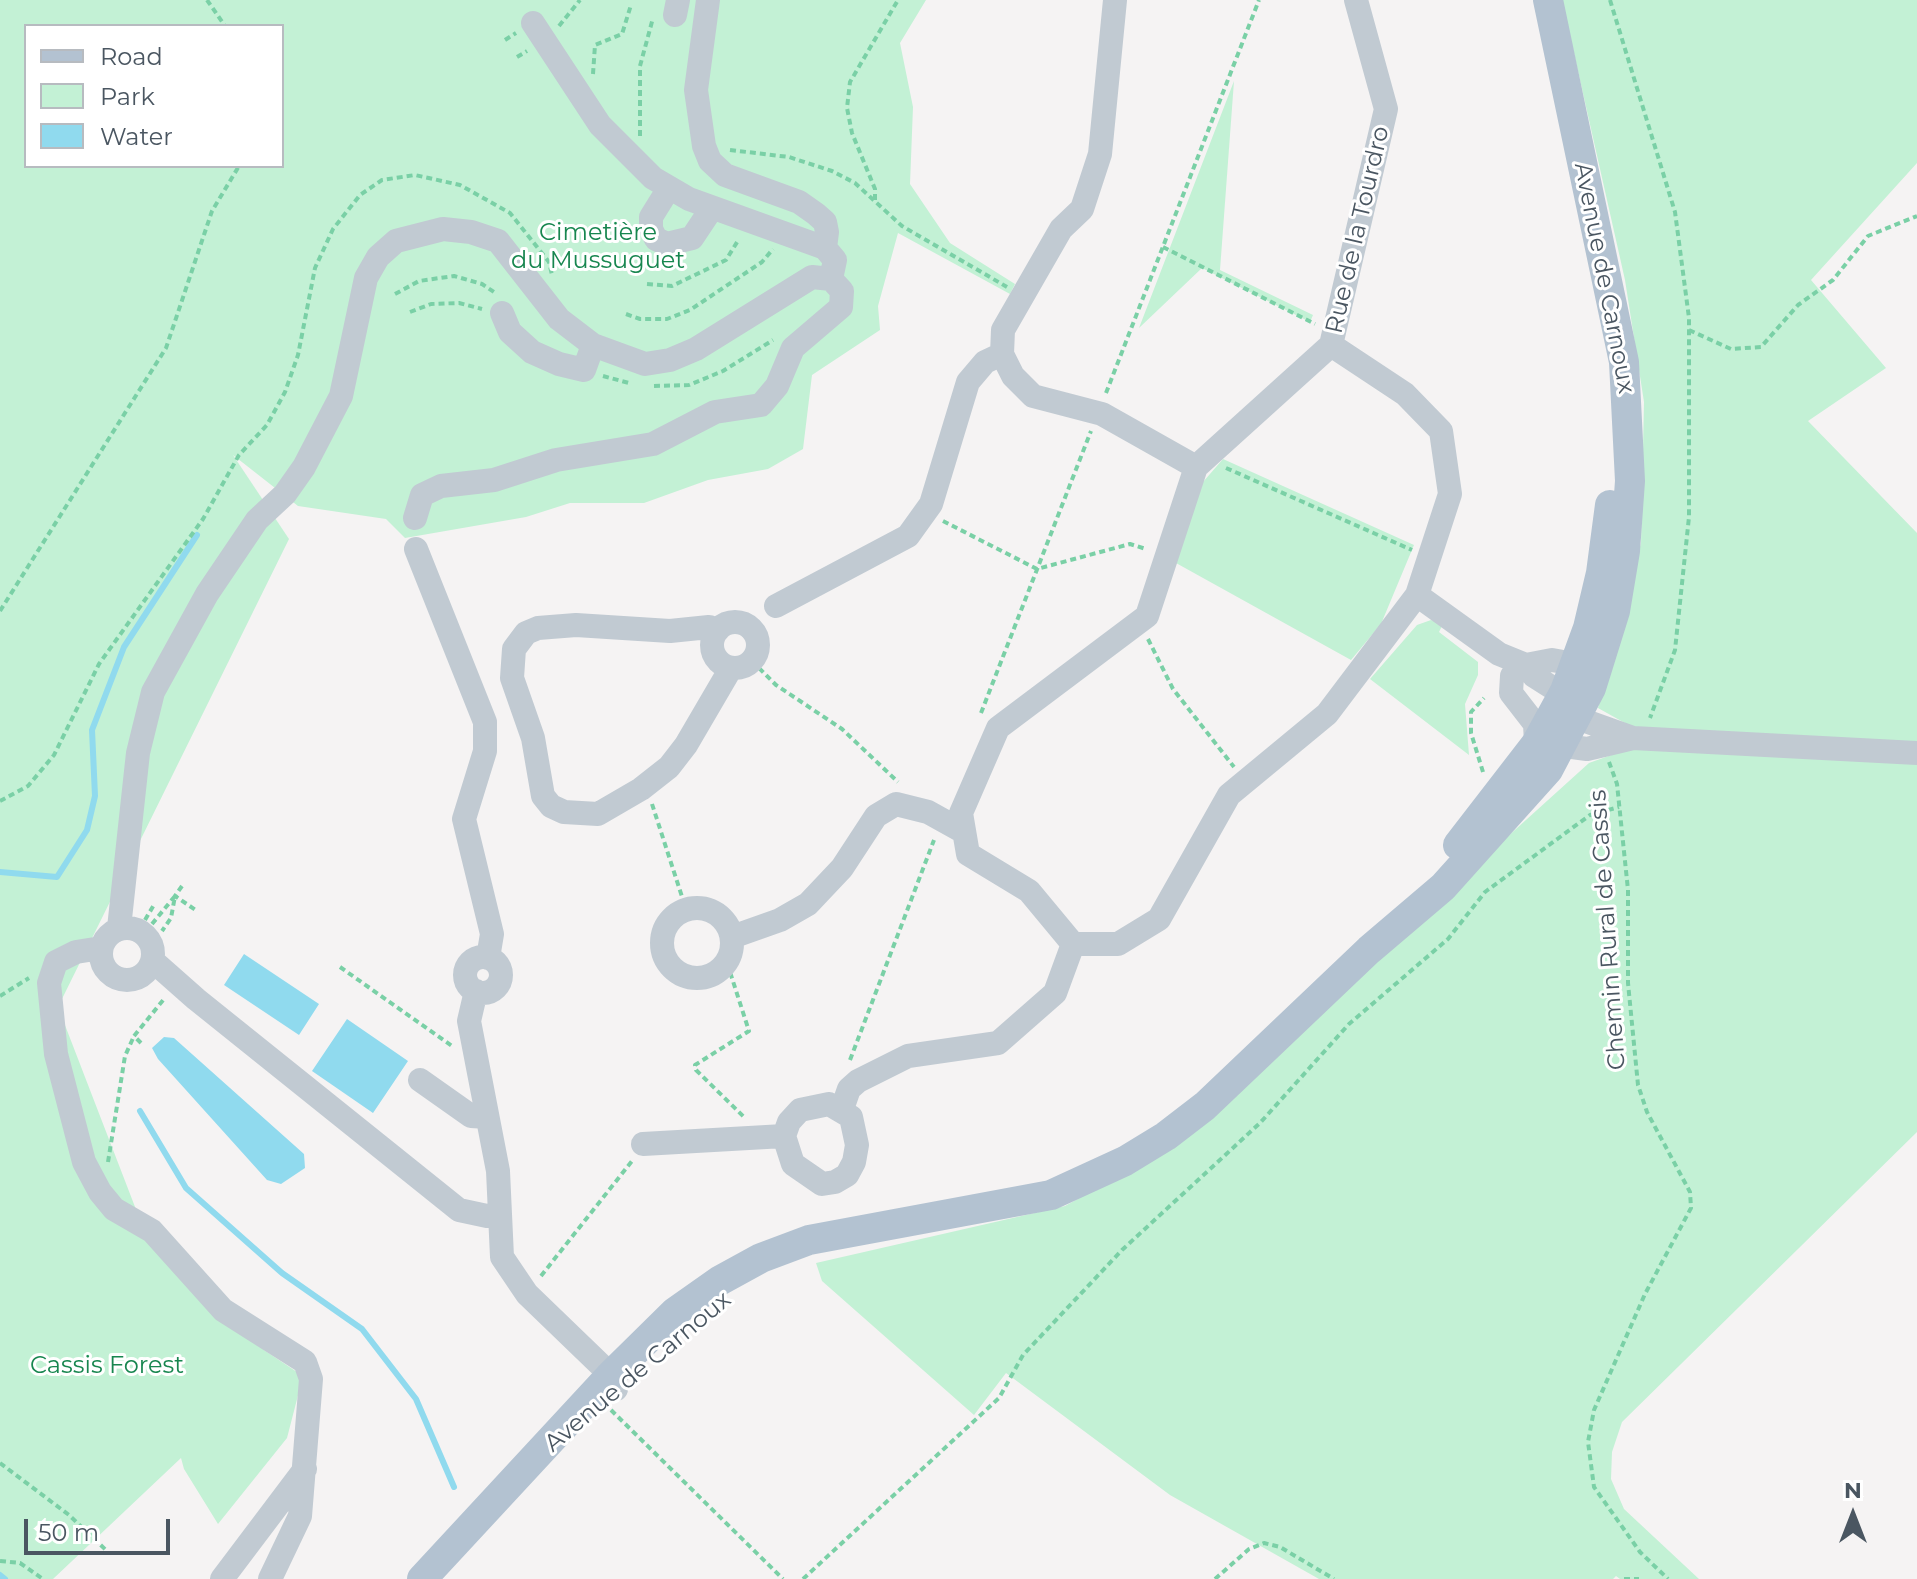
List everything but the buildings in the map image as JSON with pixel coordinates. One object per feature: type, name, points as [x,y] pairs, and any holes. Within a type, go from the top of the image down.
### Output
[{"type":"main road","name":"Avenue de Carnoux","points":[[1531,0],[1600,307],[1614,405],[1612,494],[1601,573],[1577,681]]},
{"type":"main road","name":"Avenue de Carnoux","points":[[422,1579],[539,1456],[610,1388],[675,1312],[719,1281],[761,1258],[809,1240],[1051,1195],[1125,1161],[1205,1106],[1369,950],[1443,887],[1510,816],[1548,770],[1557,730],[1577,681],[1615,611],[1625,551],[1630,481],[1629,411],[1613,302],[1548,0]]},
{"type":"main road","name":"Avenue de Carnoux","points":[[409,1579],[477,1520]]},
{"type":"street","points":[[708,0],[696,90],[704,146],[710,161],[725,175],[799,202],[816,214],[827,232],[825,248]]},
{"type":"street","points":[[1115,0],[1100,154],[1082,209],[1061,229],[1003,330],[1002,354],[1013,376],[1033,396],[1098,413],[1201,463]]},
{"type":"street","name":"Rue de la Tourdro","points":[[1073,944],[1118,944],[1159,919],[1229,795],[1327,714],[1417,595],[1450,494],[1441,431],[1405,394],[1331,345],[1386,109],[1356,0]]},
{"type":"street","points":[[533,23],[600,125],[636,163],[669,188],[712,208],[825,248],[835,260],[831,279]]},
{"type":"street","points":[[669,188],[651,217],[651,229],[656,239],[667,244],[692,238],[712,208]]},
{"type":"street","points":[[119,928],[138,753],[153,692],[207,594],[257,520],[285,494],[304,467],[341,396],[366,278],[378,257],[396,241],[443,229],[471,232],[498,241],[559,319],[593,345],[645,364],[670,360],[696,349],[798,282],[812,277],[831,279],[842,291],[841,307],[793,348],[777,386],[761,405],[715,412],[653,444],[556,460],[494,480],[441,486],[422,495],[415,518]]},
{"type":"street","points":[[502,313],[510,332],[532,352],[559,364],[584,370],[593,345]]},
{"type":"street","points":[[845,1099],[857,1145],[854,1162],[847,1175],[835,1182],[822,1184],[793,1164],[784,1136],[789,1122],[800,1110],[845,1099],[858,1081],[908,1056],[998,1043],[1055,993],[1073,944],[1029,891],[968,854],[956,821],[998,728],[1147,616],[1201,463],[1331,345]]},
{"type":"street","points":[[747,659],[714,655],[713,640],[726,626],[776,606],[908,536],[925,512],[968,382],[985,362],[1002,354]]},
{"type":"street","points":[[416,549],[485,722],[485,751],[464,819],[492,934],[488,958],[500,969],[500,981],[493,990],[476,991],[469,1021],[489,1126],[502,1257],[527,1294],[610,1388]]},
{"type":"street","points":[[1417,595],[1499,654],[1526,665]]},
{"type":"street","points":[[747,659],[755,632],[726,626],[670,631],[576,625],[538,628],[526,633],[514,649],[512,678],[533,738],[538,778],[551,806],[564,812],[598,814],[641,789],[669,767],[747,659],[776,606]]},
{"type":"street","points":[[1577,681],[1552,660],[1517,670],[1510,684],[1516,703],[1535,724],[1557,730],[1637,738],[1917,753]]},
{"type":"street","points":[[1557,730],[1572,747],[1599,747],[1637,738]]},
{"type":"street","points":[[732,937],[780,920],[808,904],[842,868],[876,816],[896,804],[911,805],[956,821]]},
{"type":"street","points":[[698,908],[720,916],[732,937],[731,950],[724,965],[709,976],[687,977],[668,964],[663,954],[663,932],[676,914],[686,909],[698,908]]},
{"type":"street","points":[[131,927],[150,939],[153,961],[147,973],[135,980],[121,980],[109,974],[102,962],[101,948],[107,936],[119,928],[131,927]]},
{"type":"street","points":[[101,948],[76,952],[56,962],[51,977],[49,1012],[56,1054],[84,1162],[97,1187],[114,1209],[152,1231],[223,1310],[305,1362],[311,1379],[306,1467],[295,1495],[222,1579]]},
{"type":"street","points":[[153,961],[459,1210],[487,1216],[500,1214]]},
{"type":"street","points":[[420,1080],[489,1126]]},
{"type":"street","points":[[643,1144],[784,1136]]},
{"type":"street","points":[[270,1579],[300,1516],[295,1495]]},
{"type":"path","points":[[207,0],[224,24]]},
{"type":"path","points":[[875,200],[875,189],[852,133],[847,108],[850,82],[898,0]]},
{"type":"path","points":[[998,728],[978,720],[1259,0]]},
{"type":"path","points":[[1610,0],[1675,212],[1689,330],[1689,517],[1675,650],[1637,738]]},
{"type":"path","points":[[584,99],[593,84],[595,45],[622,34],[631,5]]},
{"type":"path","points":[[636,163],[640,139],[640,66],[669,8]]},
{"type":"path","points":[[704,146],[789,157],[832,171],[855,183],[902,226],[1023,296]]},
{"type":"path","points":[[0,611],[166,348],[212,211],[238,168]]},
{"type":"path","points":[[1689,330],[1731,349],[1761,347],[1798,305],[1833,280],[1868,236],[1917,216]]},
{"type":"path","points":[[647,284],[672,286],[726,260],[749,222]]},
{"type":"path","points":[[626,314],[640,319],[667,319],[690,310],[762,262],[785,235]]},
{"type":"path","points":[[1163,247],[1312,319],[1331,345]]},
{"type":"path","points":[[395,294],[419,281],[454,276],[482,284],[495,292],[502,313],[459,303],[431,304],[410,312]]},
{"type":"path","points":[[1201,463],[1429,557]]},
{"type":"path","points":[[925,512],[1037,569],[1130,544],[1166,560]]},
{"type":"path","points":[[0,801],[28,786],[54,755],[99,664],[203,519]]},
{"type":"path","points":[[1139,622],[1173,689],[1246,781]]},
{"type":"path","points":[[747,659],[776,685],[842,729],[898,782],[911,805]]},
{"type":"path","points":[[1484,698],[1471,712],[1471,733],[1486,782]]},
{"type":"path","name":"Chemin Rural de Cassis","points":[[1599,747],[1611,765],[1619,807],[1628,890],[1628,983],[1638,1085],[1647,1112],[1690,1192],[1691,1208],[1645,1294],[1594,1410],[1588,1442],[1594,1487],[1640,1552],[1668,1579]]},
{"type":"path","points":[[641,789],[650,798],[686,909]]},
{"type":"path","points":[[803,1579],[999,1398],[1023,1355],[1122,1250],[1260,1123],[1349,1024],[1448,939],[1485,892],[1590,815],[1619,807]]},
{"type":"path","points":[[845,1099],[846,1069],[956,821]]},
{"type":"path","points":[[152,924],[182,886]]},
{"type":"path","points":[[175,896],[197,911]]},
{"type":"path","points":[[162,931],[171,918],[175,896]]},
{"type":"path","points":[[145,920],[155,903]]},
{"type":"path","points":[[724,965],[730,972],[749,1031],[697,1061],[696,1070],[748,1121],[751,1137]]},
{"type":"path","points":[[340,967],[459,1051],[475,1053]]},
{"type":"path","points":[[0,996],[31,977],[51,977]]},
{"type":"path","points":[[97,1187],[113,1142],[125,1056],[145,1018],[178,983]]},
{"type":"path","points":[[134,1036],[141,1043]]},
{"type":"path","points":[[527,1294],[643,1144]]},
{"type":"path","points":[[610,1388],[783,1579]]},
{"type":"path","points":[[0,1463],[69,1515],[107,1551]]},
{"type":"path","points":[[1215,1579],[1249,1549],[1264,1543],[1280,1547],[1334,1579]]},
{"type":"path","points":[[0,1561],[20,1563],[43,1579]]},
{"type":"path","points":[[1624,1579],[1639,1579]]},
{"type":"green space","points":[[0,0],[926,0],[900,43],[913,107],[910,184],[950,243],[1015,284],[1010,294],[898,233],[878,306],[880,330],[812,375],[803,449],[768,469],[708,480],[644,503],[570,503],[526,517],[405,538],[386,519],[298,506],[233,455],[289,539],[58,1007],[147,1238],[264,1350],[303,1376],[287,1438],[218,1524],[184,1469],[181,1458],[53,1579],[0,1579]]},
{"type":"green space","points":[[1562,0],[1917,0],[1917,163],[1811,280],[1886,368],[1808,421],[1917,533],[1917,742],[1632,727],[1598,708],[1641,543],[1644,402],[1625,280]]},
{"type":"green space","points":[[1234,81],[1220,270],[1313,315],[1310,322],[1202,268],[1139,328]]},
{"type":"green space","points":[[1223,459],[1414,545],[1381,624],[1351,660],[1176,563],[1203,482]]},
{"type":"green space","points":[[1431,620],[1443,624],[1439,632],[1478,662],[1478,675],[1465,704],[1469,755],[1370,679],[1417,625]]},
{"type":"green space","points":[[1628,749],[1917,763],[1917,1132],[1622,1422],[1612,1452],[1611,1479],[1624,1509],[1699,1579],[1620,1579],[1616,1576],[1613,1579],[1319,1579],[1170,1495],[1006,1373],[974,1415],[822,1281],[816,1263],[1065,1206],[1152,1158],[1589,763]]},
{"type":"water","points":[[244,954],[319,1004],[299,1035],[224,985]]},
{"type":"water","points":[[347,1019],[408,1061],[373,1113],[312,1071]]},
{"type":"water","points":[[164,1037],[174,1038],[304,1154],[305,1168],[281,1184],[267,1180],[158,1059],[152,1048]]},
{"type":"waterway","points":[[0,872],[57,877],[87,830],[95,796],[92,730],[124,647],[197,535]]},
{"type":"waterway","points":[[140,1111],[186,1188],[282,1273],[362,1329],[416,1399],[454,1487]]},
{"type":"waterway","points":[[0,1575],[5,1579]]},
{"type":"park label","name":"Cimetière du Mussuguet","points":[[598,247]]},
{"type":"park label","name":"Cassis Forest","points":[[107,1366]]}]
